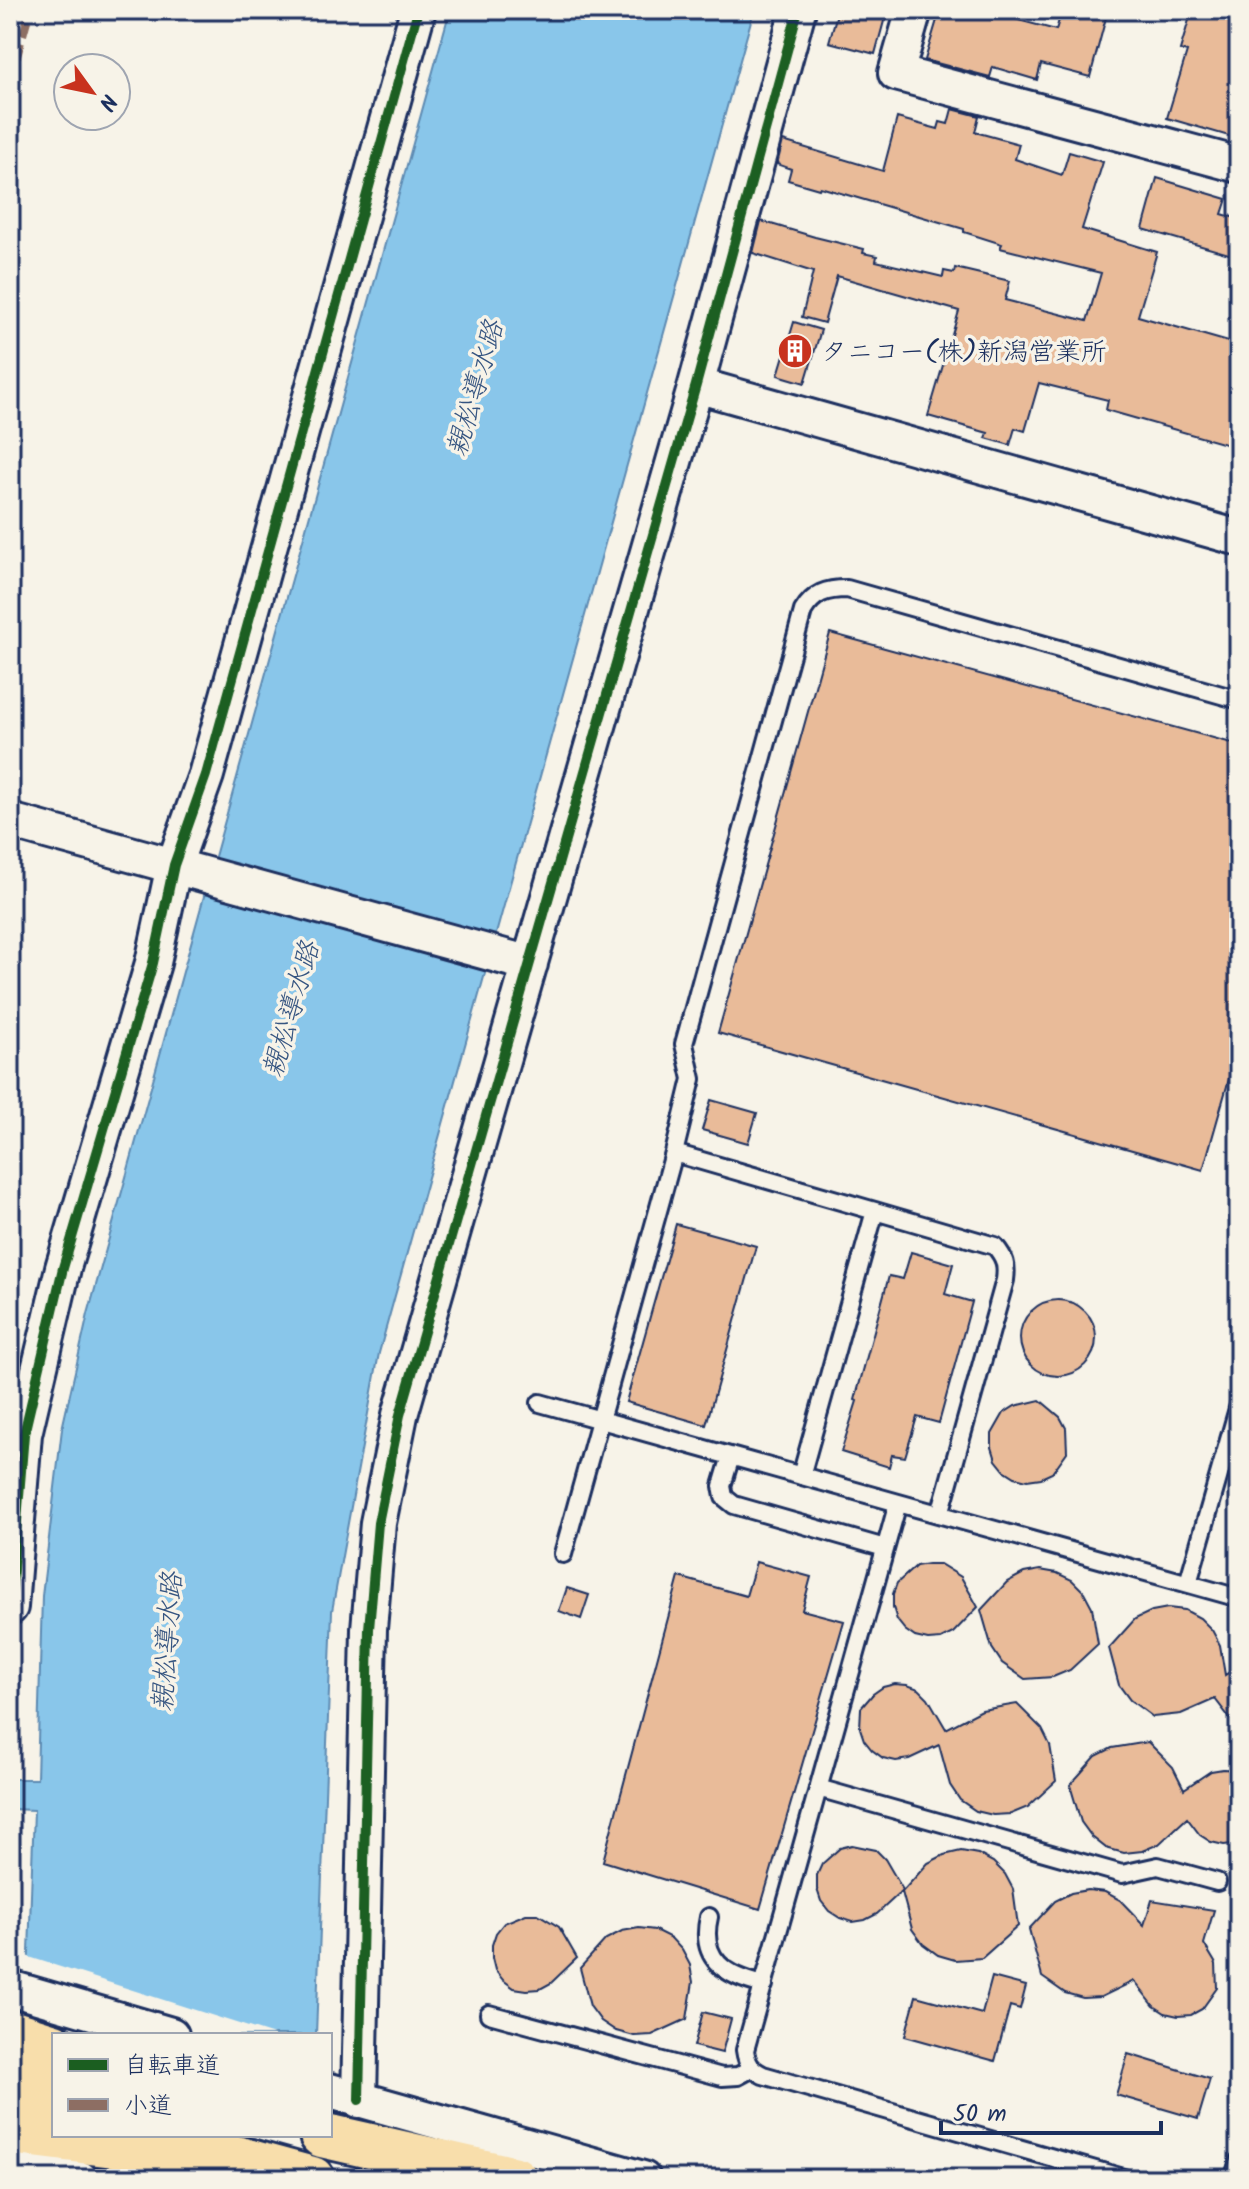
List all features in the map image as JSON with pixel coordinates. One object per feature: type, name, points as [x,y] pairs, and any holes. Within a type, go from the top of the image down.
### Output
[{"type":"main road","points":[[17,2038],[52,2067]]},
{"type":"main road","points":[[17,2038],[52,2105]]},
{"type":"main road","points":[[10,2132],[250,2162]]},
{"type":"main road","points":[[158,2137],[312,2179]]},
{"type":"main road","points":[[330,2137],[515,2179]]},
{"type":"street","points":[[10,1607],[24,1434],[63,1268],[183,868],[418,10]]},
{"type":"street","points":[[643,2179],[340,2094],[369,1629],[378,1523],[400,1415],[517,961],[696,385],[798,10]]},
{"type":"street","points":[[914,10],[896,73],[1239,165]]},
{"type":"street","points":[[696,385],[1239,538]]},
{"type":"street","points":[[10,821],[517,961]]},
{"type":"street","points":[[17,2038],[52,2037]]},
{"type":"street","points":[[10,2165],[80,2179]]},
{"type":"lane","points":[[563,1554],[692,1079],[684,1044],[803,611],[810,599],[827,589],[847,589],[1239,700]]},
{"type":"lane","points":[[674,1153],[995,1246],[1003,1255],[1007,1265],[1005,1280],[940,1514]]},
{"type":"lane","points":[[801,1476],[875,1211]]},
{"type":"lane","points":[[540,1403],[1239,1598]]},
{"type":"lane","points":[[1188,1583],[1239,1405]]},
{"type":"lane","points":[[731,1456],[722,1486],[724,1497],[734,1505],[885,1548]]},
{"type":"lane","points":[[898,1503],[745,2050],[751,2069],[1127,2179]]},
{"type":"lane","points":[[818,1788],[1122,1874],[1158,1866],[1217,1882]]},
{"type":"lane","points":[[709,1917],[707,1947],[715,1961],[730,1974],[764,1985]]},
{"type":"lane","points":[[489,2014],[722,2077],[738,2076],[751,2069]]},
{"type":"lane","points":[[1233,2179],[1239,2161]]},
{"type":"water","name":"親松導水路","points":[[450,10],[754,10],[379,1353],[332,1611],[316,2033],[52,2033],[21,2179],[34,1810],[10,1809],[10,1779],[37,1779],[42,1596],[62,1429],[88,1314]]},
{"type":"pier","points":[[26,1956],[268,2033],[52,2033],[52,2137],[316,2137],[314,2179],[17,2179]]},
{"type":"building","points":[[838,10],[887,10],[875,54],[829,42]]},
{"type":"building","points":[[940,10],[981,10],[1056,30],[1062,10],[1108,10],[1090,77],[1041,64],[1037,80],[993,67],[990,77],[925,60]]},
{"type":"building","points":[[1192,10],[1239,10],[1239,139],[1167,118],[1187,52],[1180,50]]},
{"type":"building","points":[[952,109],[979,116],[975,132],[1019,144],[1015,159],[1062,175],[1069,152],[1103,162],[1082,229],[1157,252],[1138,316],[1239,345],[1239,448],[1106,410],[1108,400],[1039,383],[1025,431],[1015,428],[1010,445],[986,438],[988,433],[928,416],[959,311],[837,276],[824,323],[802,317],[813,272],[753,253],[761,221],[864,249],[863,253],[877,256],[876,261],[943,277],[944,271],[954,273],[955,268],[1010,281],[1005,300],[1087,321],[1101,273],[1000,248],[1002,244],[964,232],[964,229],[788,180],[791,169],[777,164],[783,141],[883,171],[897,118],[938,129],[940,122],[948,124]]},
{"type":"building","points":[[1157,178],[1227,199],[1222,214],[1239,219],[1239,257],[1143,229]]},
{"type":"building","name":"タニコー(株)新潟営業所","points":[[794,322],[821,330],[805,383],[778,375]]},
{"type":"building","points":[[830,633],[1239,745],[1239,1044],[1203,1170],[718,1033]]},
{"type":"building","points":[[711,1100],[757,1113],[748,1143],[702,1130]]},
{"type":"building","points":[[676,1224],[756,1246],[706,1425],[626,1402]]},
{"type":"building","points":[[911,1252],[953,1264],[945,1294],[972,1302],[939,1423],[917,1417],[905,1457],[892,1455],[889,1467],[841,1452],[889,1276],[903,1279]]},
{"type":"building","points":[[1058,1300],[1073,1303],[1085,1311],[1093,1323],[1096,1338],[1093,1353],[1085,1365],[1073,1373],[1058,1376],[1043,1373],[1031,1365],[1023,1353],[1020,1338],[1023,1323],[1031,1311],[1043,1303]]},
{"type":"building","points":[[1040,1400],[1060,1417],[1066,1428],[1067,1452],[1052,1473],[1027,1480],[1004,1470],[996,1460],[992,1434],[1004,1413],[1015,1406]]},
{"type":"building","points":[[756,1562],[811,1577],[802,1610],[844,1621],[760,1909],[603,1861],[679,1577],[746,1596]]},
{"type":"building","points":[[940,1564],[961,1577],[978,1607],[953,1633],[941,1639],[915,1637],[897,1620],[893,1607],[897,1583],[916,1566]]},
{"type":"building","points":[[1040,1570],[1072,1580],[1084,1592],[1092,1607],[1098,1644],[1070,1670],[1053,1677],[1025,1679],[1002,1663],[992,1648],[981,1610],[1007,1582],[1024,1573]]},
{"type":"building","points":[[567,1588],[589,1595],[581,1619],[559,1611]]},
{"type":"building","points":[[1168,1608],[1185,1610],[1200,1618],[1212,1630],[1220,1645],[1225,1675],[1239,1666],[1239,1730],[1215,1699],[1181,1714],[1153,1717],[1130,1700],[1119,1685],[1109,1648],[1135,1619]]},
{"type":"building","points":[[895,1684],[919,1689],[928,1698],[946,1729],[982,1710],[1017,1704],[1042,1729],[1050,1745],[1056,1781],[1028,1807],[1011,1814],[993,1815],[976,1811],[960,1800],[950,1785],[939,1745],[909,1759],[896,1761],[883,1758],[864,1740],[860,1728],[861,1708],[873,1694]]},
{"type":"building","points":[[1148,1742],[1173,1767],[1184,1789],[1211,1771],[1239,1770],[1239,1843],[1224,1845],[1211,1842],[1200,1835],[1187,1818],[1159,1844],[1142,1851],[1124,1853],[1106,1848],[1092,1837],[1081,1822],[1070,1785],[1096,1756],[1112,1748]]},
{"type":"building","points":[[852,1845],[876,1850],[885,1859],[903,1890],[877,1914],[853,1922],[829,1911],[817,1889],[817,1875],[822,1864],[840,1848]]},
{"type":"building","points":[[961,1851],[978,1854],[993,1862],[1005,1874],[1013,1889],[1018,1926],[982,1958],[955,1960],[938,1955],[923,1944],[912,1929],[902,1892],[928,1863]]},
{"type":"building","points":[[1088,1890],[1105,1892],[1120,1900],[1144,1925],[1152,1900],[1214,1910],[1204,1944],[1216,1964],[1217,1988],[1202,2009],[1191,2015],[1165,2013],[1154,2006],[1134,1981],[1101,1997],[1083,1998],[1065,1993],[1042,1977],[1029,1929],[1055,1901],[1071,1893]]},
{"type":"building","points":[[526,1914],[538,1914],[559,1927],[577,1958],[551,1983],[540,1989],[514,1988],[495,1970],[492,1958],[496,1933],[504,1923]]},
{"type":"building","points":[[639,1928],[655,1930],[671,1938],[690,1965],[693,1982],[687,2019],[652,2035],[634,2036],[616,2031],[601,2021],[590,2006],[580,1968],[606,1939],[622,1931]]},
{"type":"building","points":[[992,1977],[1026,1986],[1020,2009],[1010,2006],[995,2061],[905,2036],[916,1996],[982,2014]]},
{"type":"building","points":[[703,2012],[731,2019],[722,2053],[694,2046]]},
{"type":"building","points":[[1128,2054],[1210,2079],[1198,2119],[1116,2095]]},
{"type":"marked path","points":[[10,81],[30,10]]},
{"type":"cycle path","points":[[10,1607],[24,1434],[63,1268],[153,963],[174,865],[206,775],[418,10]]},
{"type":"cycle path","points":[[359,2100],[369,1629],[378,1523],[400,1415],[696,385],[798,10]]},
{"type":"place","name":"タニコー(株)新潟営業所","points":[[795,351]]}]
